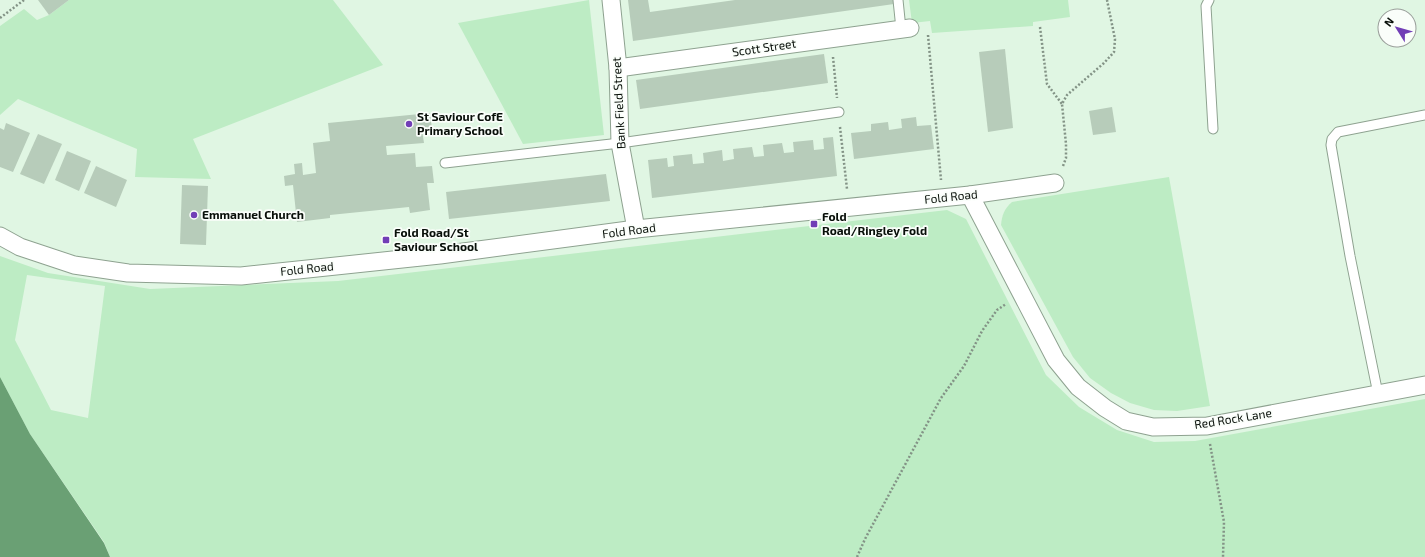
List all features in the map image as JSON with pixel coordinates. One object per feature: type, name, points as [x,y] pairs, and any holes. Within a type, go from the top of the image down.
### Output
[{"type":"street","name":"Bank Field Street","points":[[611,0],[618,68],[620,143],[636,229]]},
{"type":"street","name":"Scott Street","points":[[618,68],[905,28]]},
{"type":"street","name":"Fold Road","points":[[0,236],[20,247],[74,265],[128,272],[241,276],[440,255],[636,229],[970,195],[1055,182]]},
{"type":"street","name":"Red Rock Lane","points":[[970,195],[1056,360],[1078,387],[1104,408],[1126,421],[1153,427],[1207,426],[1425,385]]},
{"type":"lane","points":[[898,0],[905,28]]},
{"type":"lane","points":[[1209,0],[1206,6],[1213,129]]},
{"type":"lane","points":[[445,163],[620,143],[839,112]]},
{"type":"lane","points":[[1378,394],[1350,256],[1331,145],[1332,139],[1338,132],[1425,115]]},
{"type":"path","points":[[0,18],[24,0]]},
{"type":"path","points":[[1055,182],[1066,158],[1062,104],[1066,95],[1104,63],[1114,52],[1115,39],[1107,0]]},
{"type":"path","points":[[905,28],[927,26],[943,198]]},
{"type":"path","points":[[1040,27],[1047,84],[1062,104]]},
{"type":"path","points":[[857,557],[865,539],[940,398],[964,366],[982,330],[997,310],[1021,294]]},
{"type":"path","points":[[1207,426],[1224,522],[1223,557]]},
{"type":"shaded area","points":[[69,0],[333,0],[383,65],[193,139],[211,179],[135,177],[137,149],[18,99],[0,115],[0,26],[24,9],[37,20],[49,15]]},
{"type":"shaded area","points":[[589,0],[604,135],[523,144],[458,23]]},
{"type":"shaded area","points":[[909,0],[1068,0],[1070,17],[1033,22],[1033,26],[932,33],[930,21],[912,23]]},
{"type":"shaded area","points":[[1169,177],[1210,406],[1177,411],[1154,410],[1130,403],[1111,393],[1090,378],[1073,357],[1001,225],[1004,212],[1012,202]]},
{"type":"shaded area","points":[[947,210],[966,219],[1046,375],[1079,407],[1117,430],[1154,442],[1195,441],[1425,399],[1425,557],[110,557],[104,542],[30,434],[0,377],[0,256],[48,273],[150,289],[338,281]],"holes":[[[27,275],[105,286],[88,418],[51,410],[15,340]]]},
{"type":"shaded area","points":[[0,377],[30,434],[104,543],[110,557],[0,557]]},
{"type":"building","points":[[38,0],[69,0],[49,15]]},
{"type":"building","points":[[628,0],[648,0],[650,12],[735,0],[893,0],[894,4],[633,41]]},
{"type":"building","points":[[1005,49],[1013,128],[988,132],[979,52]]},
{"type":"building","points":[[824,54],[828,83],[640,109],[636,80]]},
{"type":"building","points":[[1112,107],[1116,132],[1093,135],[1089,111]]},
{"type":"building","points":[[430,113],[432,129],[422,130],[424,143],[386,146],[387,155],[415,153],[416,167],[432,166],[434,183],[427,183],[430,210],[410,213],[409,207],[330,215],[330,218],[297,222],[293,185],[285,186],[284,176],[295,174],[294,164],[302,163],[303,175],[316,173],[313,143],[330,141],[328,123]]},
{"type":"building","points":[[916,117],[917,126],[931,125],[934,149],[854,159],[851,133],[871,131],[871,124],[888,122],[889,130],[902,128],[901,119]]},
{"type":"building","points":[[6,123],[30,133],[13,172],[0,167],[0,128],[4,130]]},
{"type":"building","points":[[38,134],[62,144],[44,184],[20,174]]},
{"type":"building","points":[[833,137],[837,176],[652,198],[648,160],[667,158],[668,167],[674,166],[673,156],[692,154],[693,164],[704,163],[703,153],[722,150],[723,161],[734,159],[733,149],[752,147],[754,157],[764,156],[763,145],[782,143],[784,153],[794,152],[793,142],[813,140],[814,150],[824,149],[823,138]]},
{"type":"building","points":[[67,151],[91,161],[79,191],[55,180]]},
{"type":"building","points":[[96,166],[127,180],[116,207],[84,193]]},
{"type":"building","points":[[606,174],[610,201],[449,219],[446,192]]},
{"type":"building","name":"Emmanuel Church","points":[[182,185],[208,186],[206,245],[180,244]]},
{"type":"place","name":"St Saviour CofE Primary School","points":[[409,124]]},
{"type":"place","name":"Emmanuel Church","points":[[194,215]]},
{"type":"place","name":"Fold Road/Ringley Fold","points":[[814,224]]},
{"type":"place","name":"Fold Road/St Saviour School","points":[[386,240]]}]
